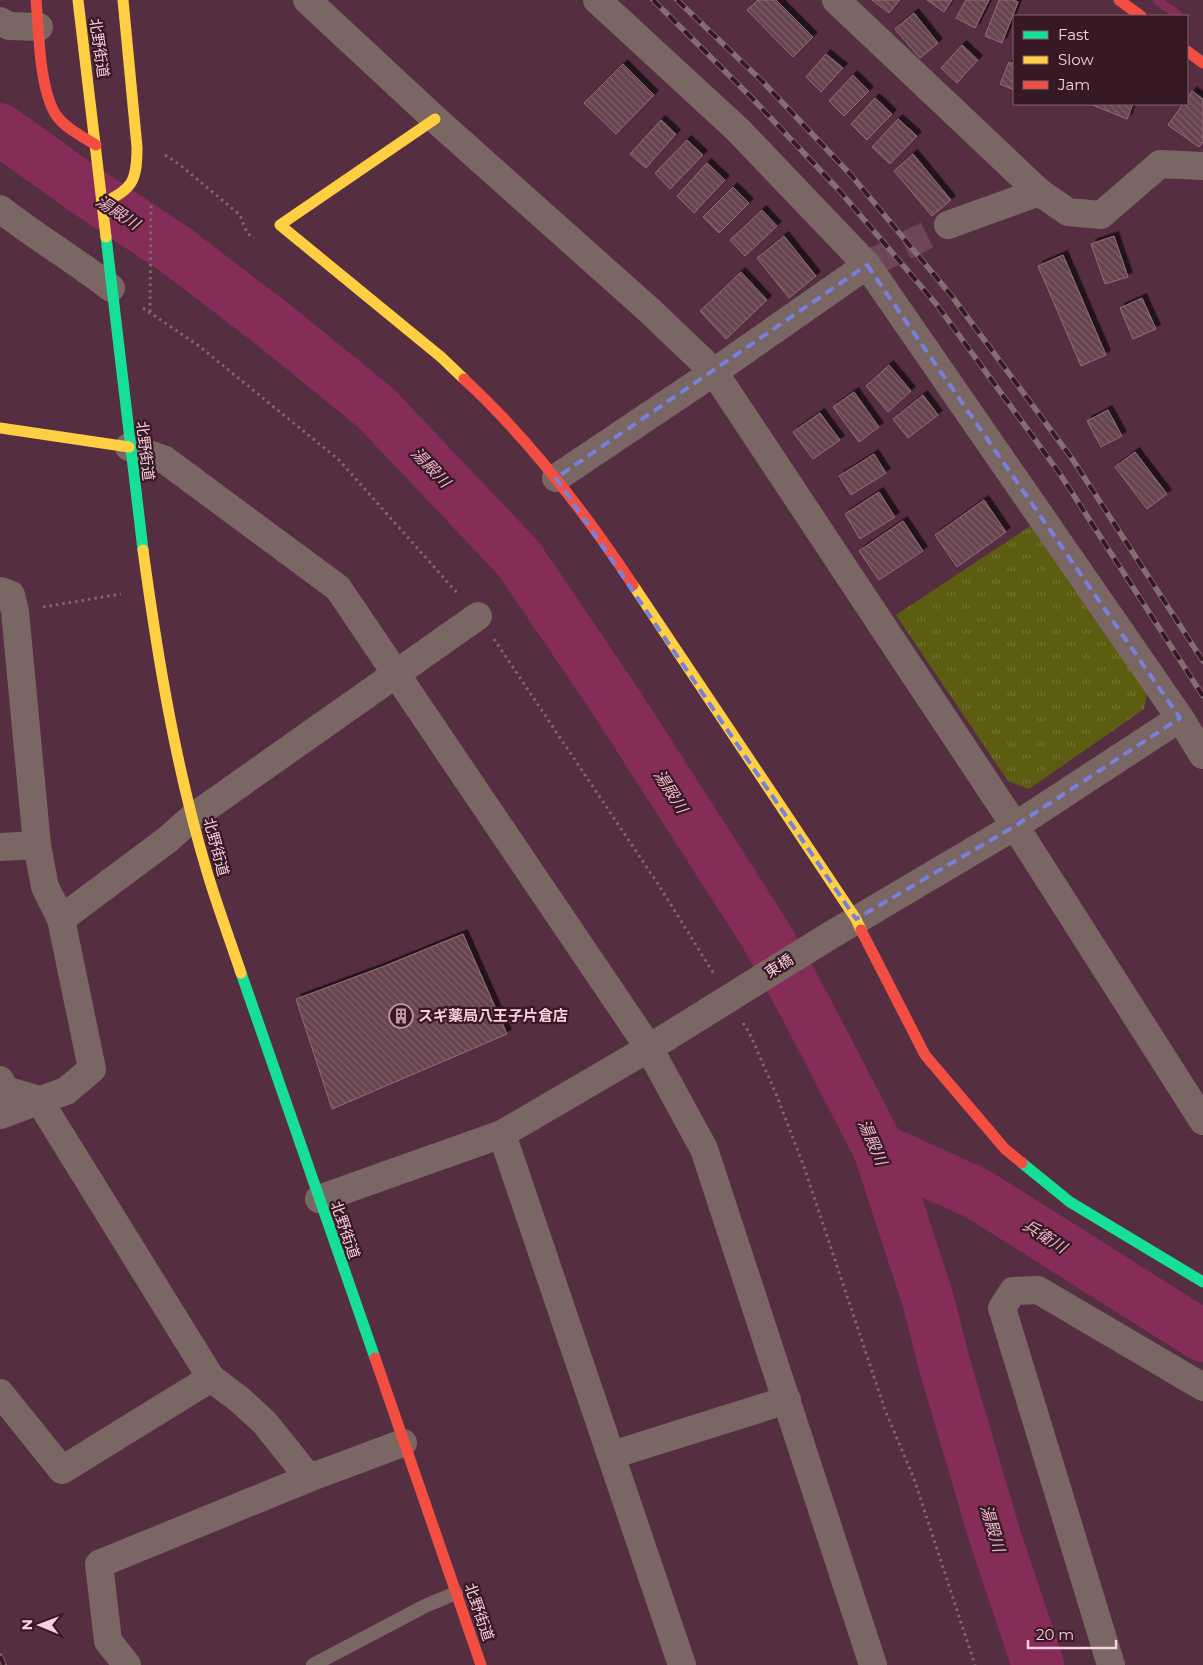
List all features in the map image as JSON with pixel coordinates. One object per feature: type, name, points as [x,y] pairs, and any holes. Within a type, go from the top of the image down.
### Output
[{"type":"main road","points":[[36,0],[45,79],[54,113],[64,124],[96,145]]},
{"type":"main road","name":"北野街道","points":[[78,0],[93,114],[129,447],[159,663],[193,817],[208,876],[481,1665]]},
{"type":"main road","points":[[102,204],[119,197],[130,188],[137,171],[137,148],[123,0]]},
{"type":"main road","points":[[1119,0],[1140,15]]},
{"type":"main road","points":[[1188,52],[1203,63]]},
{"type":"main road","points":[[435,119],[280,225],[441,357],[484,397],[556,478],[624,571],[856,919],[925,1054],[1005,1149],[1070,1202],[1203,1282]]},
{"type":"main road","points":[[0,428],[129,447]]},
{"type":"street","points":[[307,0],[435,119],[649,310],[714,372],[1015,826],[1203,1121]]},
{"type":"street","points":[[597,0],[738,130],[867,265],[1180,718],[1203,755]]},
{"type":"street","points":[[836,0],[1039,192],[1068,212],[1101,214],[1160,164],[1203,166]]},
{"type":"street","points":[[0,21],[9,26],[39,27]]},
{"type":"street","points":[[948,225],[1039,192]]},
{"type":"street","points":[[0,209],[36,237],[111,283]]},
{"type":"street","points":[[556,478],[714,372],[867,265]]},
{"type":"street","points":[[129,447],[165,460],[338,588],[648,1048],[704,1150],[873,1665]]},
{"type":"street","points":[[0,1115],[66,1091],[92,1070],[61,919],[45,886],[36,845],[8,601]]},
{"type":"street","points":[[61,919],[167,840],[193,817],[478,616]]},
{"type":"street","name":"東橋","points":[[319,1199],[502,1134],[648,1048],[831,934],[1015,826],[1180,718]]},
{"type":"street","points":[[0,847],[36,845]]},
{"type":"street","points":[[0,1080],[6,1090],[39,1100],[211,1378],[240,1400],[265,1423],[309,1478]]},
{"type":"street","points":[[502,1134],[682,1665]]},
{"type":"street","points":[[1111,1665],[1002,1308],[1013,1291],[1038,1290],[1203,1387]]},
{"type":"street","points":[[0,1393],[62,1470],[211,1378]]},
{"type":"street","points":[[612,1455],[787,1400]]},
{"type":"street","points":[[127,1665],[108,1642],[99,1564],[309,1478],[403,1444]]},
{"type":"lane","points":[[313,1665],[425,1606],[456,1593]]},
{"type":"path","points":[[159,152],[180,165],[240,215],[247,233],[255,239]]},
{"type":"path","points":[[150,312],[151,196]]},
{"type":"path","points":[[111,283],[199,346],[339,460],[478,616],[658,884],[715,975],[749,1032],[776,1094],[799,1156],[885,1410],[914,1479],[975,1665]]},
{"type":"path","points":[[8,601],[120,594]]},
{"type":"highlighted area","points":[[867,265],[1180,718],[1015,826],[856,919],[556,478]]},
{"type":"green space","points":[[1035,523],[1147,694],[1144,709],[1029,789],[1008,781],[896,615]]},
{"type":"building","points":[[758,0],[776,0],[813,37],[793,57],[747,10]]},
{"type":"building","points":[[872,0],[900,0],[889,13]]},
{"type":"building","points":[[927,0],[952,0],[944,12]]},
{"type":"building","points":[[966,0],[989,0],[975,28],[956,18]]},
{"type":"building","points":[[999,0],[1018,2],[1002,43],[985,36]]},
{"type":"building","points":[[914,13],[938,43],[920,58],[895,29]]},
{"type":"building","points":[[962,45],[978,60],[957,83],[941,68]]},
{"type":"building","points":[[826,54],[843,68],[821,92],[806,77]]},
{"type":"building","points":[[1009,62],[1013,64],[1013,90],[1000,84]]},
{"type":"building","points":[[623,64],[654,95],[616,134],[584,103]]},
{"type":"building","points":[[853,75],[869,91],[844,116],[829,101]]},
{"type":"building","points":[[1192,91],[1203,99],[1203,142],[1199,147],[1168,125],[1182,105],[1188,105],[1188,97]]},
{"type":"building","points":[[875,98],[892,114],[867,140],[851,124]]},
{"type":"building","points":[[1092,105],[1133,105],[1127,119]]},
{"type":"building","points":[[898,119],[917,136],[890,164],[872,147]]},
{"type":"building","points":[[661,120],[676,134],[646,168],[630,154]]},
{"type":"building","points":[[687,140],[703,155],[670,189],[655,173]]},
{"type":"building","points":[[913,154],[951,200],[932,216],[894,171]]},
{"type":"building","points":[[707,163],[725,180],[694,213],[677,196]]},
{"type":"building","points":[[733,187],[749,203],[719,233],[703,217]]},
{"type":"building","points":[[762,210],[777,226],[745,256],[730,240]]},
{"type":"building","points":[[784,236],[816,276],[789,298],[757,258]]},
{"type":"building","points":[[1114,236],[1128,277],[1105,284],[1091,244]]},
{"type":"building","points":[[1063,255],[1106,355],[1081,366],[1038,266]]},
{"type":"building","points":[[741,272],[767,300],[726,339],[700,311]]},
{"type":"building","points":[[1142,298],[1156,329],[1133,339],[1120,308]]},
{"type":"building","points":[[889,365],[911,391],[888,412],[866,386]]},
{"type":"building","points":[[854,392],[879,427],[859,442],[833,407]]},
{"type":"building","points":[[923,395],[938,415],[908,438],[893,419]]},
{"type":"building","points":[[1108,410],[1122,436],[1101,447],[1087,421]]},
{"type":"building","points":[[820,413],[840,440],[813,459],[793,432]]},
{"type":"building","points":[[1135,452],[1167,494],[1147,509],[1115,467]]},
{"type":"building","points":[[874,454],[886,473],[851,495],[839,476]]},
{"type":"building","points":[[879,492],[895,517],[860,539],[845,514]]},
{"type":"building","points":[[984,500],[1006,532],[957,567],[935,535]]},
{"type":"building","points":[[903,521],[923,551],[879,580],[859,551]]},
{"type":"building","name":"スギ薬局八王子片倉店","points":[[463,934],[507,1034],[332,1109],[296,999]]},
{"type":"waterway","points":[[1157,0],[1178,15]]},
{"type":"waterway","name":"湯殿川","points":[[0,129],[82,188],[177,251],[275,326],[376,408],[519,559],[616,702],[765,934],[807,1010],[879,1149],[928,1300],[944,1363],[996,1540],[1038,1665]]},
{"type":"waterway","name":"兵衛川","points":[[879,1149],[978,1194],[1203,1336]]},
{"type":"tunnel","points":[[867,265],[927,235]]},
{"type":"railway","points":[[653,0],[749,95],[837,188],[937,305],[1060,474],[1203,696]]},
{"type":"railway","points":[[677,0],[762,81],[851,175],[951,295],[1073,460],[1203,661]]},
{"type":"railway","points":[[0,1656],[4,1665]]},
{"type":"traffic: fast","points":[[106,237],[143,550]]},
{"type":"traffic: fast","points":[[241,973],[375,1358]]},
{"type":"traffic: fast","points":[[1022,1163],[1070,1202],[1203,1282]]},
{"type":"traffic: slow","points":[[78,0],[106,237]]},
{"type":"traffic: slow","points":[[102,203],[127,188],[136,168],[137,147],[123,0]]},
{"type":"traffic: slow","points":[[435,119],[280,225],[441,357],[464,379]]},
{"type":"traffic: slow","points":[[0,428],[129,447]]},
{"type":"traffic: slow","points":[[143,550],[169,714],[186,795],[208,875],[241,973]]},
{"type":"traffic: slow","points":[[633,585],[856,919],[861,930]]},
{"type":"traffic: jam","points":[[36,0],[43,75],[50,104],[64,124],[96,145]]},
{"type":"traffic: jam","points":[[1119,0],[1140,15]]},
{"type":"traffic: jam","points":[[1188,52],[1203,63]]},
{"type":"traffic: jam","points":[[464,379],[533,451],[575,503],[633,585]]},
{"type":"traffic: jam","points":[[861,930],[925,1055],[1005,1149],[1022,1163]]},
{"type":"traffic: jam","points":[[375,1358],[481,1665]]},
{"type":"place","name":"スギ薬局八王子片倉店","points":[[401,1016]]}]
